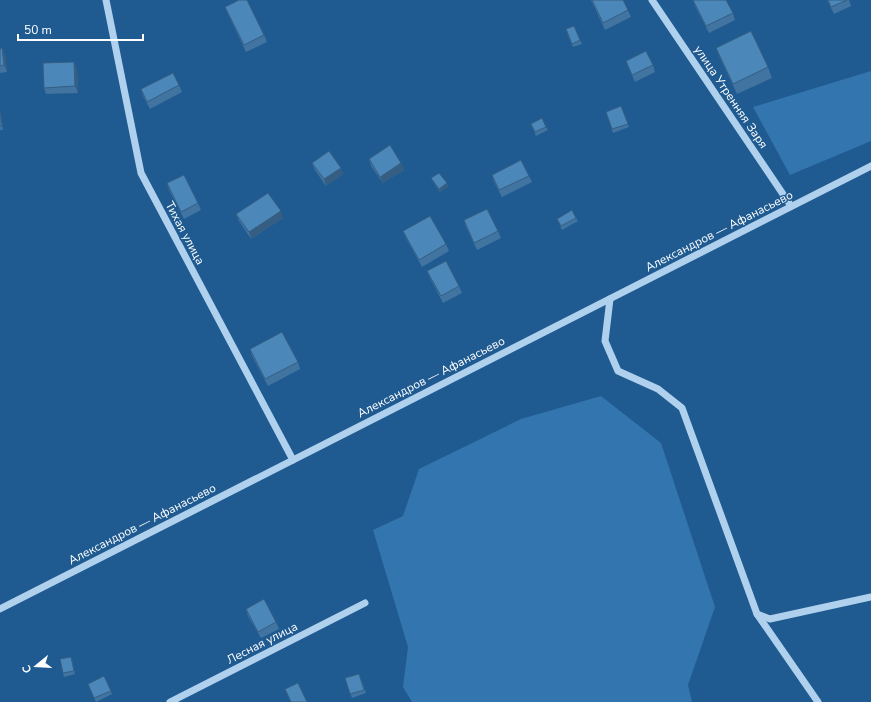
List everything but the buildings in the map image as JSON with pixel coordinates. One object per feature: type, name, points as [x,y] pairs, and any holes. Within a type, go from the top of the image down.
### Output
[{"type":"street","name":"Тихая улица","points":[[106,0],[141,173],[293,460]]},
{"type":"street","name":"улица Утренняя Заря","points":[[652,0],[791,206]]},
{"type":"street","name":"Александров — Афанасьево","points":[[0,609],[871,166]]},
{"type":"street","points":[[610,298],[605,341],[618,371],[658,389],[682,408],[757,614],[818,702]]},
{"type":"street","points":[[757,614],[770,619],[871,597]]},
{"type":"street","name":"Лесная улица","points":[[170,702],[365,603]]},
{"type":"shaded area","points":[[871,71],[871,141],[790,175],[753,107]]},
{"type":"shaded area","points":[[601,396],[661,443],[715,607],[688,685],[692,702],[412,702],[403,687],[408,647],[373,530],[403,516],[419,469],[521,419]]}]
